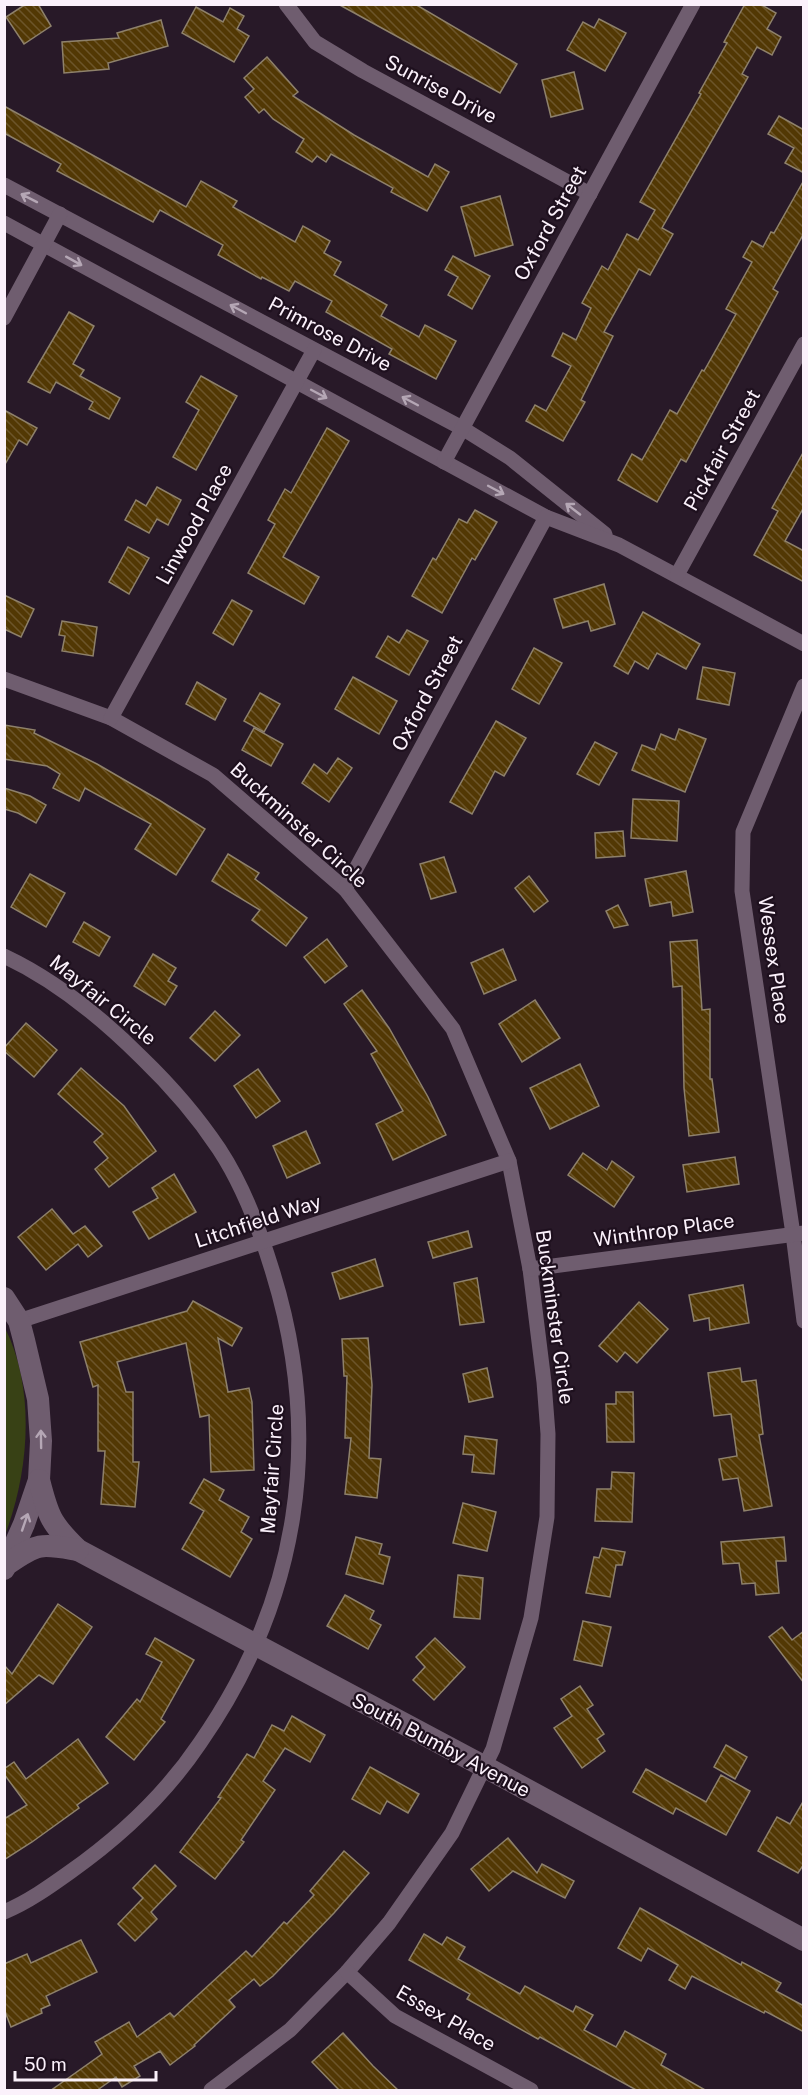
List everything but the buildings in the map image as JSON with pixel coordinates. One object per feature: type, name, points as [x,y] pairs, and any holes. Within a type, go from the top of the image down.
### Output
[{"type":"street","name":"Sunrise Drive","points":[[286,4],[315,42],[363,71],[590,194]]},
{"type":"street","name":"Oxford Street","points":[[444,462],[693,4]]},
{"type":"street","name":"Primrose Drive","points":[[4,185],[462,429],[510,458],[619,545]]},
{"type":"street","points":[[4,318],[60,214]]},
{"type":"street","name":"Primrose Drive","points":[[4,223],[546,517],[619,545],[804,644]]},
{"type":"street","name":"Pickfair Street","points":[[677,575],[804,344]]},
{"type":"street","name":"Linwood Place","points":[[111,718],[314,350]]},
{"type":"street","name":"Oxford Street","points":[[345,889],[546,517]]},
{"type":"street","name":"Buckminster Circle","points":[[4,679],[111,718],[213,775],[345,889],[453,1029],[509,1161],[530,1269],[548,1434],[547,1517],[531,1618],[498,1736],[452,1833],[389,1923],[347,1972],[290,2030],[211,2091]]},
{"type":"street","name":"Wessex Place","points":[[804,686],[743,832],[742,891],[798,1233],[804,1321]]},
{"type":"street","name":"Mayfair Circle","points":[[4,956],[33,970],[64,990],[117,1033],[169,1084],[219,1148],[243,1193],[264,1242],[285,1311],[293,1354],[298,1405],[298,1456],[287,1548],[272,1603],[256,1646],[224,1708],[186,1764],[158,1798],[134,1822],[97,1853],[44,1891],[4,1912]]},
{"type":"street","name":"Litchfield Way","points":[[19,1322],[509,1161]]},
{"type":"street","name":"Winthrop Place","points":[[530,1269],[798,1233]]},
{"type":"street","points":[[4,1298],[19,1322],[38,1398],[41,1441],[39,1480],[7,1566]]},
{"type":"street","name":"South Bumby Avenue","points":[[39,1480],[46,1510],[57,1530],[78,1550],[804,1940]]},
{"type":"street","name":"South Bumby Avenue","points":[[7,1566],[29,1549],[42,1545],[78,1550]]},
{"type":"street","name":"Essex Place","points":[[347,1972],[395,2016],[531,2091]]},
{"type":"green space","points":[[5,1328],[15,1352],[21,1378],[26,1431],[19,1485],[5,1535]]}]
